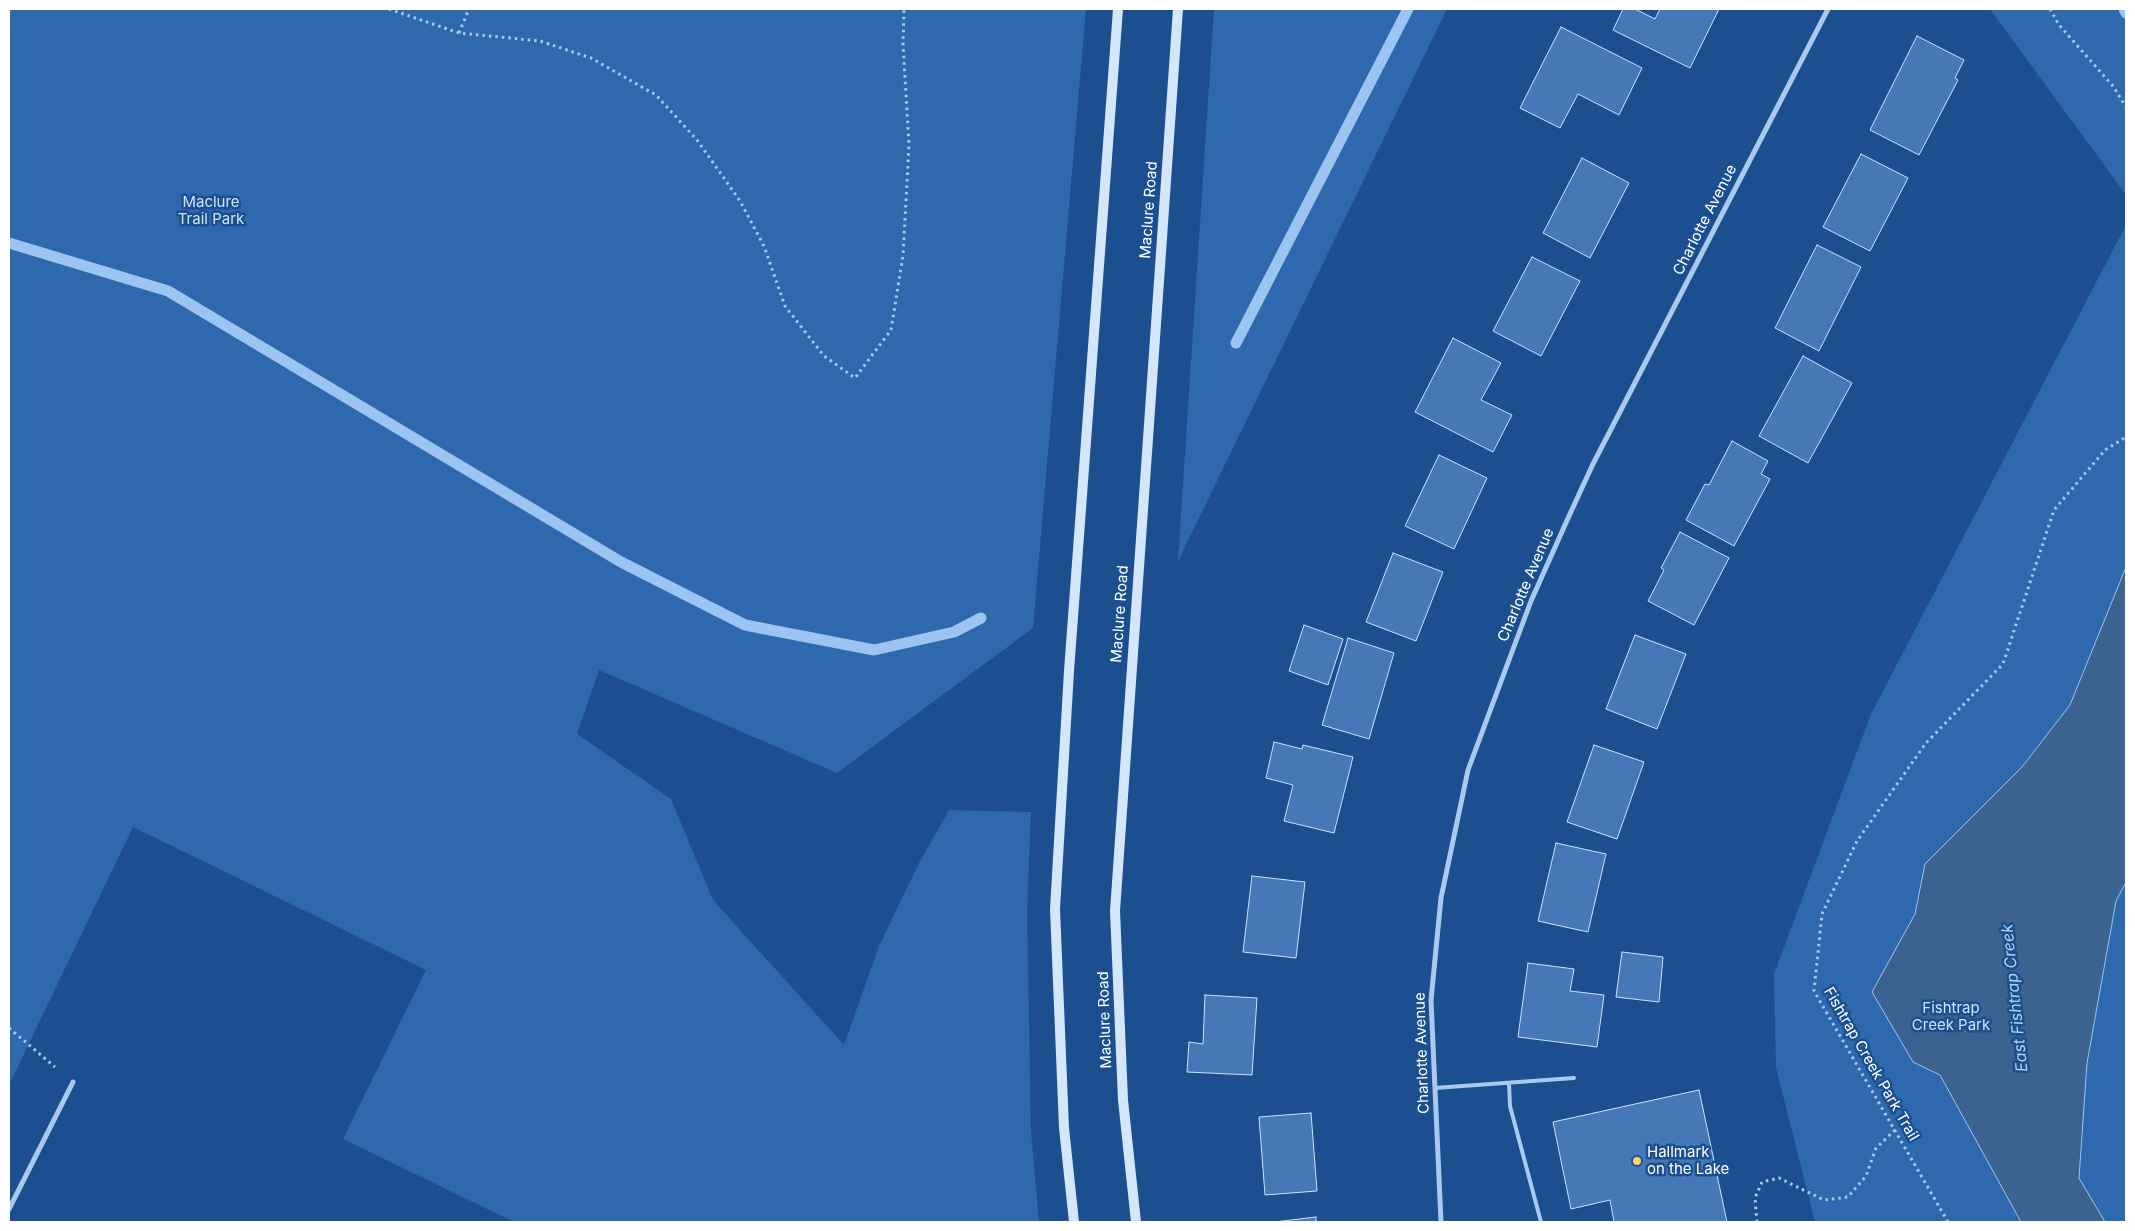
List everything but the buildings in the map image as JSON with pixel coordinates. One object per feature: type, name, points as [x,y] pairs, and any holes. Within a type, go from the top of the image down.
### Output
[{"type":"main road","points":[[1074,1222],[1064,1128],[1055,909],[1068,671],[1118,9]]},
{"type":"main road","name":"Maclure Road","points":[[1136,1222],[1123,1100],[1115,911],[1178,9]]},
{"type":"street","name":"Charlotte Avenue","points":[[1441,1222],[1431,1000],[1440,898],[1468,770],[1531,601],[1593,464],[1828,9]]},
{"type":"street","points":[[9,1209],[72,1082]]},
{"type":"lane","points":[[1435,1088],[1574,1078]]},
{"type":"lane","points":[[1510,1083],[1510,1106],[1541,1222]]},
{"type":"path","points":[[389,9],[459,32],[540,41],[591,58],[656,95],[697,140],[740,201],[764,246],[785,306],[824,356],[855,378],[891,330],[902,256],[909,145],[903,44],[904,9]]},
{"type":"path","points":[[459,32],[469,9]]},
{"type":"path","points":[[2050,9],[2059,25],[2113,86],[2126,107]]},
{"type":"path","name":"Fishtrap Creek Park Trail","points":[[1948,1222],[1814,991],[1822,914],[1857,840],[1926,744],[2003,664],[2054,510],[2106,450],[2126,437]]},
{"type":"path","points":[[9,1028],[72,1082]]},
{"type":"path","points":[[1757,1222],[1755,1198],[1762,1182],[1779,1178],[1824,1200],[1848,1197],[1866,1176],[1876,1148],[1896,1130]]},
{"type":"green space","name":"Maclure Trail Park","points":[[9,9],[1086,9],[1033,628],[837,773],[599,670],[577,734],[671,799],[713,900],[844,1045],[879,946],[919,863],[949,810],[1031,812],[1027,911],[1031,1132],[1039,1222],[514,1222],[343,1139],[426,970],[133,827],[9,1085]]},
{"type":"green space","points":[[1214,9],[1447,9],[1178,561]]},
{"type":"green space","points":[[1990,9],[2126,9],[2126,195]]},
{"type":"green space","name":"Fishtrap Creek Park","points":[[2126,225],[2126,1222],[1815,1222],[1776,1068],[1774,974],[1871,714]]},
{"type":"water","points":[[2126,567],[2126,882],[2116,901],[2087,1063],[2079,1178],[2105,1222],[2021,1222],[1940,1075],[1913,1062],[1872,992],[1915,914],[1925,864],[2022,767],[2070,705]]},
{"type":"waterway","points":[[1236,343],[1408,9]]},
{"type":"waterway","name":"East Fishtrap Creek","points":[[2124,9],[2126,13]]},
{"type":"waterway","points":[[9,243],[168,291],[621,562],[745,625],[874,650],[954,632],[981,618]]},
{"type":"place","name":"Hallmark on the Lake","points":[[1637,1161]]}]
